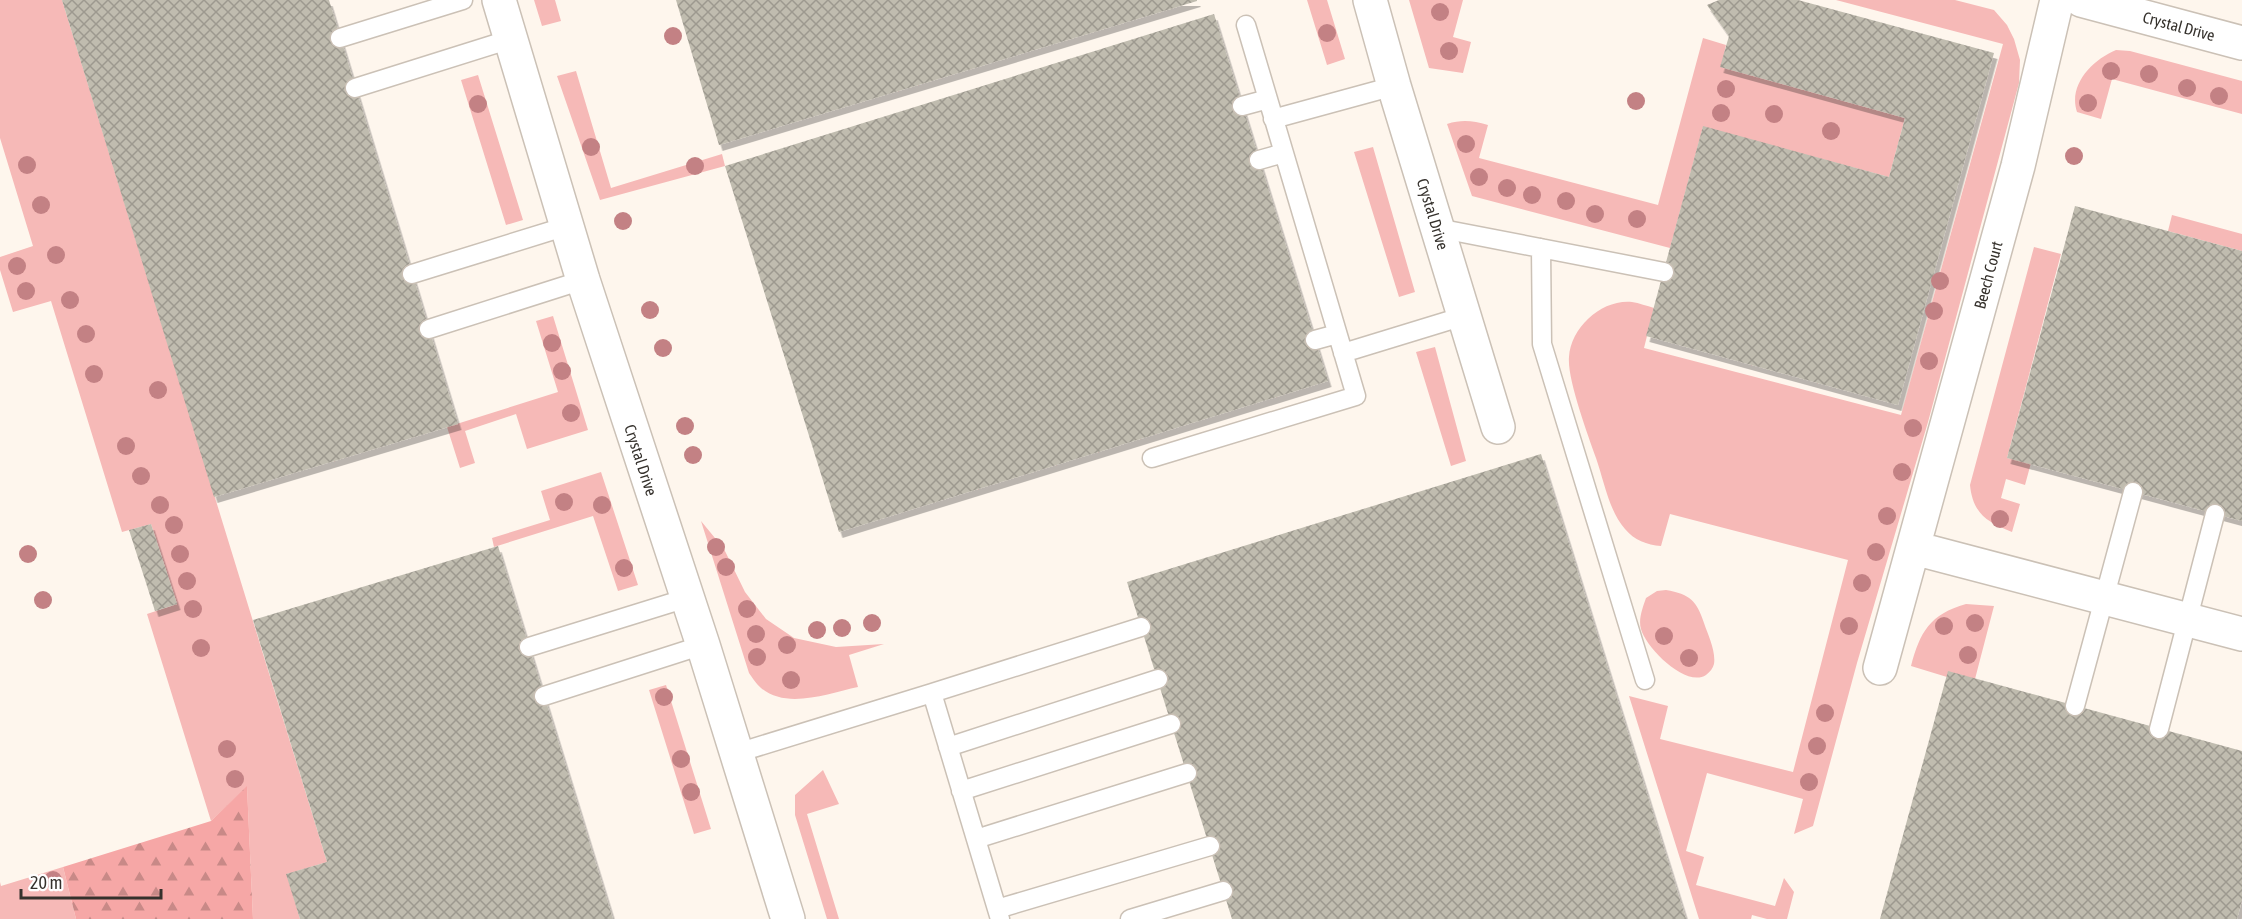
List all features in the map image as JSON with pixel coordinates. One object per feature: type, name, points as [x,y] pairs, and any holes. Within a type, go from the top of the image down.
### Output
[{"type":"street","name":"Crystal Drive","points":[[499,0],[583,280],[703,645],[788,919]]},
{"type":"street","name":"Crystal Drive","points":[[1370,0],[1498,427]]},
{"type":"street","name":"Crystal Drive","points":[[2077,0],[2242,43]]},
{"type":"street","name":"Beech Court","points":[[1880,668],[2018,166],[2077,0]]},
{"type":"street","points":[[1914,548],[2242,634]]},
{"type":"lane","points":[[340,38],[462,0]]},
{"type":"lane","points":[[1152,458],[1356,396],[1246,26]]},
{"type":"lane","points":[[355,88],[511,39]]},
{"type":"lane","points":[[1274,119],[1394,86]]},
{"type":"lane","points":[[1242,106],[1268,99]]},
{"type":"lane","points":[[1259,160],[1284,153]]},
{"type":"lane","points":[[412,274],[567,226]]},
{"type":"lane","points":[[1437,228],[1664,272]]},
{"type":"lane","points":[[1541,248],[1542,344],[1646,680]]},
{"type":"lane","points":[[429,329],[583,280]]},
{"type":"lane","points":[[1343,353],[1464,316]]},
{"type":"lane","points":[[1316,340],[1337,334]]},
{"type":"lane","points":[[2075,706],[2133,492]]},
{"type":"lane","points":[[2159,729],[2215,514]]},
{"type":"lane","points":[[529,647],[687,598]]},
{"type":"lane","points":[[737,753],[1141,627]]},
{"type":"lane","points":[[544,696],[703,645]]},
{"type":"lane","points":[[948,747],[1158,679]]},
{"type":"lane","points":[[932,693],[998,914],[1210,846]]},
{"type":"lane","points":[[961,791],[1172,724]]},
{"type":"lane","points":[[976,839],[1187,773]]},
{"type":"lane","points":[[1130,919],[1223,891]]},
{"type":"shaded area","points":[[0,0],[62,0],[327,862],[287,874],[300,919],[253,919],[247,787],[211,821],[147,614],[177,604],[151,524],[122,532],[51,301],[13,312],[0,270],[0,257],[33,246],[0,138]]},
{"type":"shaded area","points":[[534,0],[555,0],[561,21],[542,26]]},
{"type":"shaded area","points":[[1307,0],[1327,0],[1345,59],[1327,65]]},
{"type":"shaded area","points":[[1409,0],[1463,0],[1453,37],[1471,42],[1463,73],[1429,68]]},
{"type":"shaded area","points":[[1836,0],[1955,0],[1994,10],[2007,25],[2014,39],[2020,60],[2019,83],[1928,422],[1857,663],[1813,826],[1794,834],[1803,799],[1707,773],[1686,851],[1704,857],[1696,885],[1775,906],[1784,878],[1794,892],[1787,919],[1767,919],[1752,915],[1751,919],[1699,919],[1629,696],[1668,706],[1660,739],[1793,772],[1848,560],[1670,514],[1661,546],[1646,543],[1632,536],[1619,522],[1607,495],[1571,379],[1569,357],[1575,335],[1590,317],[1610,305],[1635,302],[1654,308],[1644,348],[1901,415],[2003,44]]},
{"type":"shaded area","points":[[1703,38],[1726,45],[1721,67],[1905,118],[1889,177],[1703,127],[1670,248],[1472,196],[1447,124],[1458,121],[1488,125],[1479,158],[1658,205]]},
{"type":"shaded area","points":[[2116,50],[2130,51],[2242,81],[2242,114],[2112,79],[2101,119],[2077,112],[2076,92],[2084,75],[2099,60]]},
{"type":"shaded area","points":[[576,71],[611,188],[722,154],[725,166],[600,200],[557,76]]},
{"type":"shaded area","points":[[478,75],[523,220],[506,225],[461,80]]},
{"type":"shaded area","points":[[1373,147],[1415,292],[1399,297],[1354,152]]},
{"type":"shaded area","points":[[2172,215],[2242,234],[2242,251],[2168,231]]},
{"type":"shaded area","points":[[2034,247],[2061,254],[2007,458],[2031,463],[2025,485],[2006,479],[2001,498],[2020,504],[2012,532],[1995,525],[1983,516],[1974,503],[1970,485]]},
{"type":"shaded area","points":[[553,316],[588,430],[527,449],[516,414],[465,431],[475,463],[460,468],[447,427],[558,392],[536,321]]},
{"type":"shaded area","points":[[1435,347],[1466,461],[1451,466],[1416,352]]},
{"type":"shaded area","points":[[601,472],[638,585],[618,591],[593,516],[494,547],[492,538],[550,520],[541,491]]},
{"type":"shaded area","points":[[701,521],[724,549],[745,592],[766,619],[794,638],[836,647],[884,644],[849,655],[858,687],[821,696],[795,699],[771,695],[759,686],[749,673]]},
{"type":"shaded area","points":[[1666,590],[1687,596],[1698,609],[1714,654],[1714,665],[1706,675],[1698,678],[1678,671],[1658,655],[1644,637],[1640,621],[1646,598],[1657,591]]},
{"type":"shaded area","points":[[1966,604],[1994,606],[1975,679],[1947,677],[1911,666],[1918,643],[1928,626],[1943,613]]},
{"type":"shaded area","points":[[666,685],[711,829],[694,834],[649,690]]},
{"type":"shaded area","points":[[823,770],[839,804],[807,814],[839,919],[827,919],[795,815],[795,795]]},
{"type":"shaded area","points":[[63,867],[76,919],[0,919],[0,882],[1,886]]},
{"type":"green space","points":[[247,786],[253,919],[76,919],[63,867],[211,821]]},
{"type":"building","points":[[62,0],[329,0],[458,424],[214,497]]},
{"type":"building","points":[[676,0],[1197,0],[1197,1],[719,145]]},
{"type":"building","points":[[1719,0],[1798,0],[1994,53],[1898,405],[1646,336],[1703,126],[1889,177],[1905,118],[1720,67],[1729,36],[1707,5]]},
{"type":"building","points":[[1214,14],[1328,381],[839,532],[725,166]]},
{"type":"building","points":[[2075,206],[2242,251],[2242,521],[2007,458]]},
{"type":"building","points":[[1541,454],[1686,919],[1232,919],[1127,582]]},
{"type":"building","points":[[151,524],[177,604],[155,611],[129,530]]},
{"type":"building","points":[[498,546],[613,919],[300,919],[286,874],[327,862],[253,620]]},
{"type":"building","points":[[1948,671],[2242,751],[2242,900],[2237,919],[1880,919]]}]
